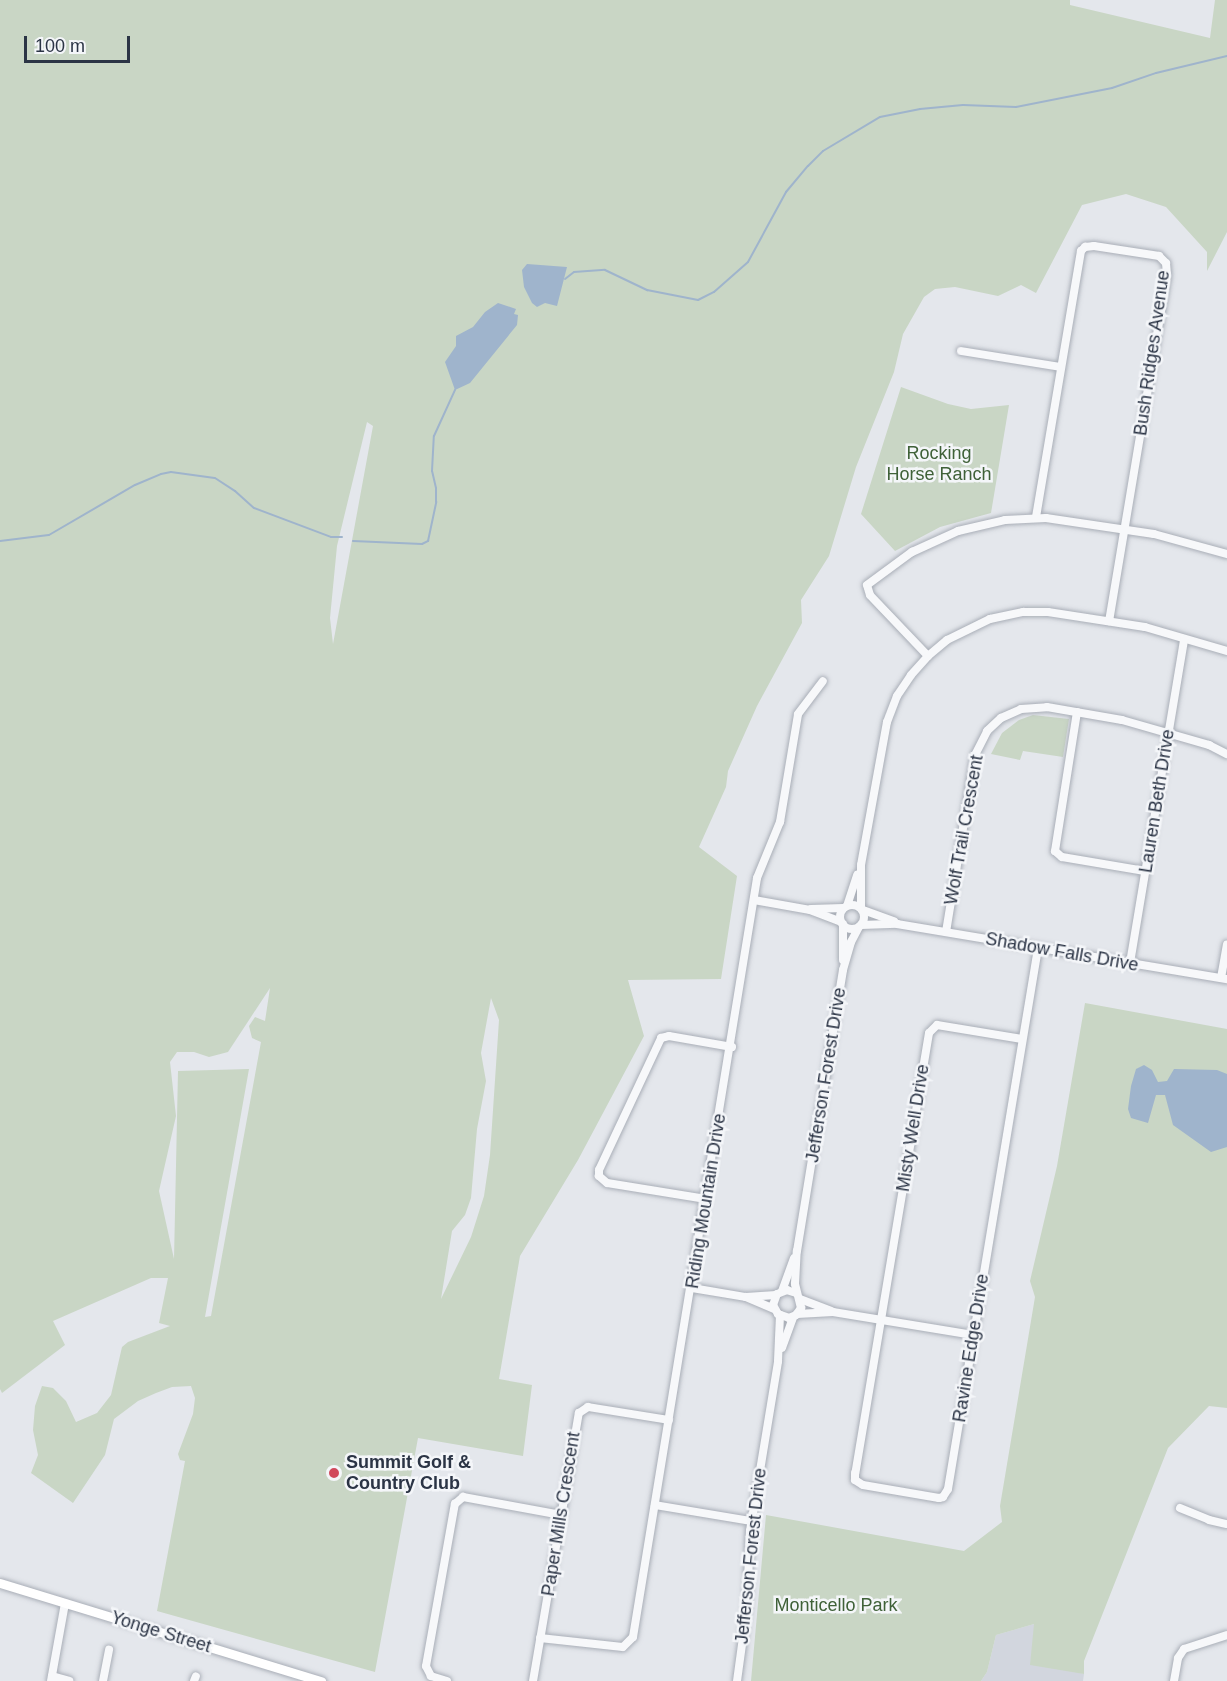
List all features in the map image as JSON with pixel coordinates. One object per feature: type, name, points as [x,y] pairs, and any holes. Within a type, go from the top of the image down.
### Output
[{"type":"main road","name":"Yonge Street","points":[[0,1582],[321,1681]]},
{"type":"street","name":"Bush Ridges Avenue","points":[[1036,517],[1079,259],[1085,247],[1094,246],[1163,259],[1166,263],[1167,274],[1109,621]]},
{"type":"street","points":[[961,351],[1061,367]]},
{"type":"street","points":[[928,656],[867,590],[870,580],[912,552],[946,536],[993,522],[1036,517],[1166,537],[1227,554]]},
{"type":"street","points":[[842,923],[845,907],[861,865],[887,722],[903,687],[928,656],[966,629],[1012,614],[1048,612],[1109,621],[1227,651]]},
{"type":"street","name":"Lauren Beth Drive","points":[[1130,963],[1184,639]]},
{"type":"street","name":"Riding Mountain Drive","points":[[540,1638],[623,1647],[631,1642],[692,1288],[760,866],[780,822],[798,714],[823,681]]},
{"type":"street","name":"Wolf Trail Crescent","points":[[946,932],[975,755],[982,740],[1001,718],[1022,709],[1047,707],[1122,720],[1209,745],[1227,754]]},
{"type":"street","points":[[1077,712],[1055,851],[1062,857],[1145,871]]},
{"type":"street","points":[[754,900],[810,910],[852,929],[860,926],[865,918],[862,909],[861,865]]},
{"type":"street","points":[[810,910],[855,905],[862,909]]},
{"type":"street","name":"Shadow Falls Drive","points":[[862,909],[897,924]]},
{"type":"street","name":"Jefferson Forest Drive","points":[[842,923],[843,970]]},
{"type":"street","name":"Shadow Falls Drive","points":[[860,926],[897,924],[1224,979]]},
{"type":"street","name":"Jefferson Forest Drive","points":[[798,1296],[797,1251],[843,970],[851,942],[860,926]]},
{"type":"street","points":[[1224,979],[1227,945]]},
{"type":"street","name":"Ravine Edge Drive","points":[[881,1320],[855,1480],[863,1485],[943,1497],[948,1489],[1038,948]]},
{"type":"street","name":"Misty Well Drive","points":[[881,1320],[928,1033],[937,1025],[1022,1039]]},
{"type":"street","points":[[706,1199],[607,1183],[599,1176],[599,1170],[661,1038],[664,1036],[732,1047]]},
{"type":"street","name":"Jefferson Forest Drive","points":[[779,1293],[797,1251]]},
{"type":"street","points":[[692,1288],[746,1297],[777,1312],[795,1315],[833,1312],[973,1335]]},
{"type":"street","points":[[746,1297],[790,1290],[833,1312]]},
{"type":"street","points":[[777,1312],[779,1293]]},
{"type":"street","points":[[795,1315],[801,1306],[798,1296]]},
{"type":"street","name":"Jefferson Forest Drive","points":[[777,1312],[778,1361]]},
{"type":"street","name":"Jefferson Forest Drive","points":[[737,1681],[747,1608],[751,1521],[778,1361],[795,1315]]},
{"type":"street","name":"Paper Mills Crescent","points":[[533,1681],[577,1419],[583,1408],[595,1407],[669,1420]]},
{"type":"street","points":[[447,1681],[431,1676],[426,1669],[455,1504],[463,1497],[561,1515]]},
{"type":"street","points":[[655,1505],[751,1521]]},
{"type":"street","points":[[1180,1508],[1209,1520],[1227,1524]]},
{"type":"street","points":[[65,1603],[51,1678],[69,1681]]},
{"type":"street","points":[[1174,1681],[1178,1658],[1184,1649],[1227,1635]]},
{"type":"street","points":[[104,1681],[109,1650]]},
{"type":"shaded area","points":[[1034,1624],[1078,1672],[1084,1674],[1083,1681],[981,1681],[987,1672],[996,1635]]},
{"type":"green space","points":[[0,0],[1070,0],[1070,5],[1210,38],[1215,0],[1227,0],[1227,232],[1207,271],[1207,252],[1166,207],[1126,194],[1082,205],[1036,293],[1021,285],[998,296],[955,287],[935,289],[924,297],[903,334],[894,372],[856,467],[829,556],[801,600],[802,623],[757,706],[728,771],[726,787],[699,847],[737,876],[721,979],[628,980],[644,1036],[578,1160],[520,1256],[499,1379],[532,1385],[523,1456],[418,1438],[375,1672],[157,1611],[185,1461],[180,1460],[178,1454],[193,1414],[195,1398],[191,1386],[172,1387],[156,1393],[138,1401],[114,1419],[105,1455],[73,1503],[31,1473],[38,1455],[33,1430],[35,1406],[42,1386],[53,1388],[66,1401],[76,1422],[97,1413],[111,1395],[122,1347],[128,1342],[170,1326],[159,1323],[168,1278],[151,1278],[53,1321],[65,1345],[2,1393],[0,1389]],"holes":[[[367,422],[373,426],[333,644],[330,618],[337,546]],[[270,988],[265,1021],[255,1017],[249,1026],[252,1038],[261,1042],[211,1316],[205,1317],[249,1069],[178,1071],[174,1259],[159,1191],[176,1116],[170,1062],[177,1052],[194,1052],[209,1057],[228,1052]],[[491,998],[499,1020],[490,1155],[484,1196],[471,1237],[441,1299],[452,1231],[465,1215],[471,1198],[477,1129],[486,1081],[481,1053]]]},
{"type":"green space","name":"Rocking Horse Ranch","points":[[901,387],[948,404],[971,409],[1009,405],[991,513],[940,527],[895,551],[861,514]]},
{"type":"green space","points":[[1033,715],[1069,719],[1063,757],[1023,751],[1020,760],[991,754],[1002,733],[1019,720]]},
{"type":"green space","name":"Monticello Park","points":[[1085,1003],[1227,1029],[1227,1408],[1209,1406],[1168,1448],[1084,1661],[1084,1674],[1030,1665],[1034,1624],[996,1635],[987,1672],[981,1681],[751,1681],[766,1515],[964,1551],[1002,1522],[1000,1506],[1035,1297],[1030,1281],[1057,1166]]},
{"type":"water","points":[[527,264],[567,267],[557,306],[545,303],[537,307],[532,303],[524,287],[522,270]]},
{"type":"water","points":[[498,303],[516,309],[514,314],[518,315],[517,325],[470,383],[455,390],[445,362],[456,346],[456,336],[473,327],[485,312]]},
{"type":"water","points":[[1144,1065],[1152,1070],[1158,1082],[1167,1081],[1174,1069],[1217,1070],[1227,1074],[1227,1147],[1211,1152],[1173,1125],[1165,1095],[1156,1095],[1148,1123],[1131,1118],[1128,1109],[1131,1086],[1136,1069]]},
{"type":"waterway","points":[[565,279],[574,272],[605,270],[647,290],[698,300],[714,292],[748,262],[786,192],[808,166],[823,151],[880,117],[920,109],[963,105],[1016,107],[1112,88],[1156,73],[1227,56]]},
{"type":"waterway","points":[[353,541],[422,544],[428,541],[436,502],[432,471],[434,436],[455,390]]},
{"type":"waterway","points":[[0,541],[49,535],[135,485],[171,472],[215,478],[235,491],[254,508],[331,537],[342,537]]},
{"type":"place","name":"Summit Golf & Country Club","points":[[334,1473]]}]
